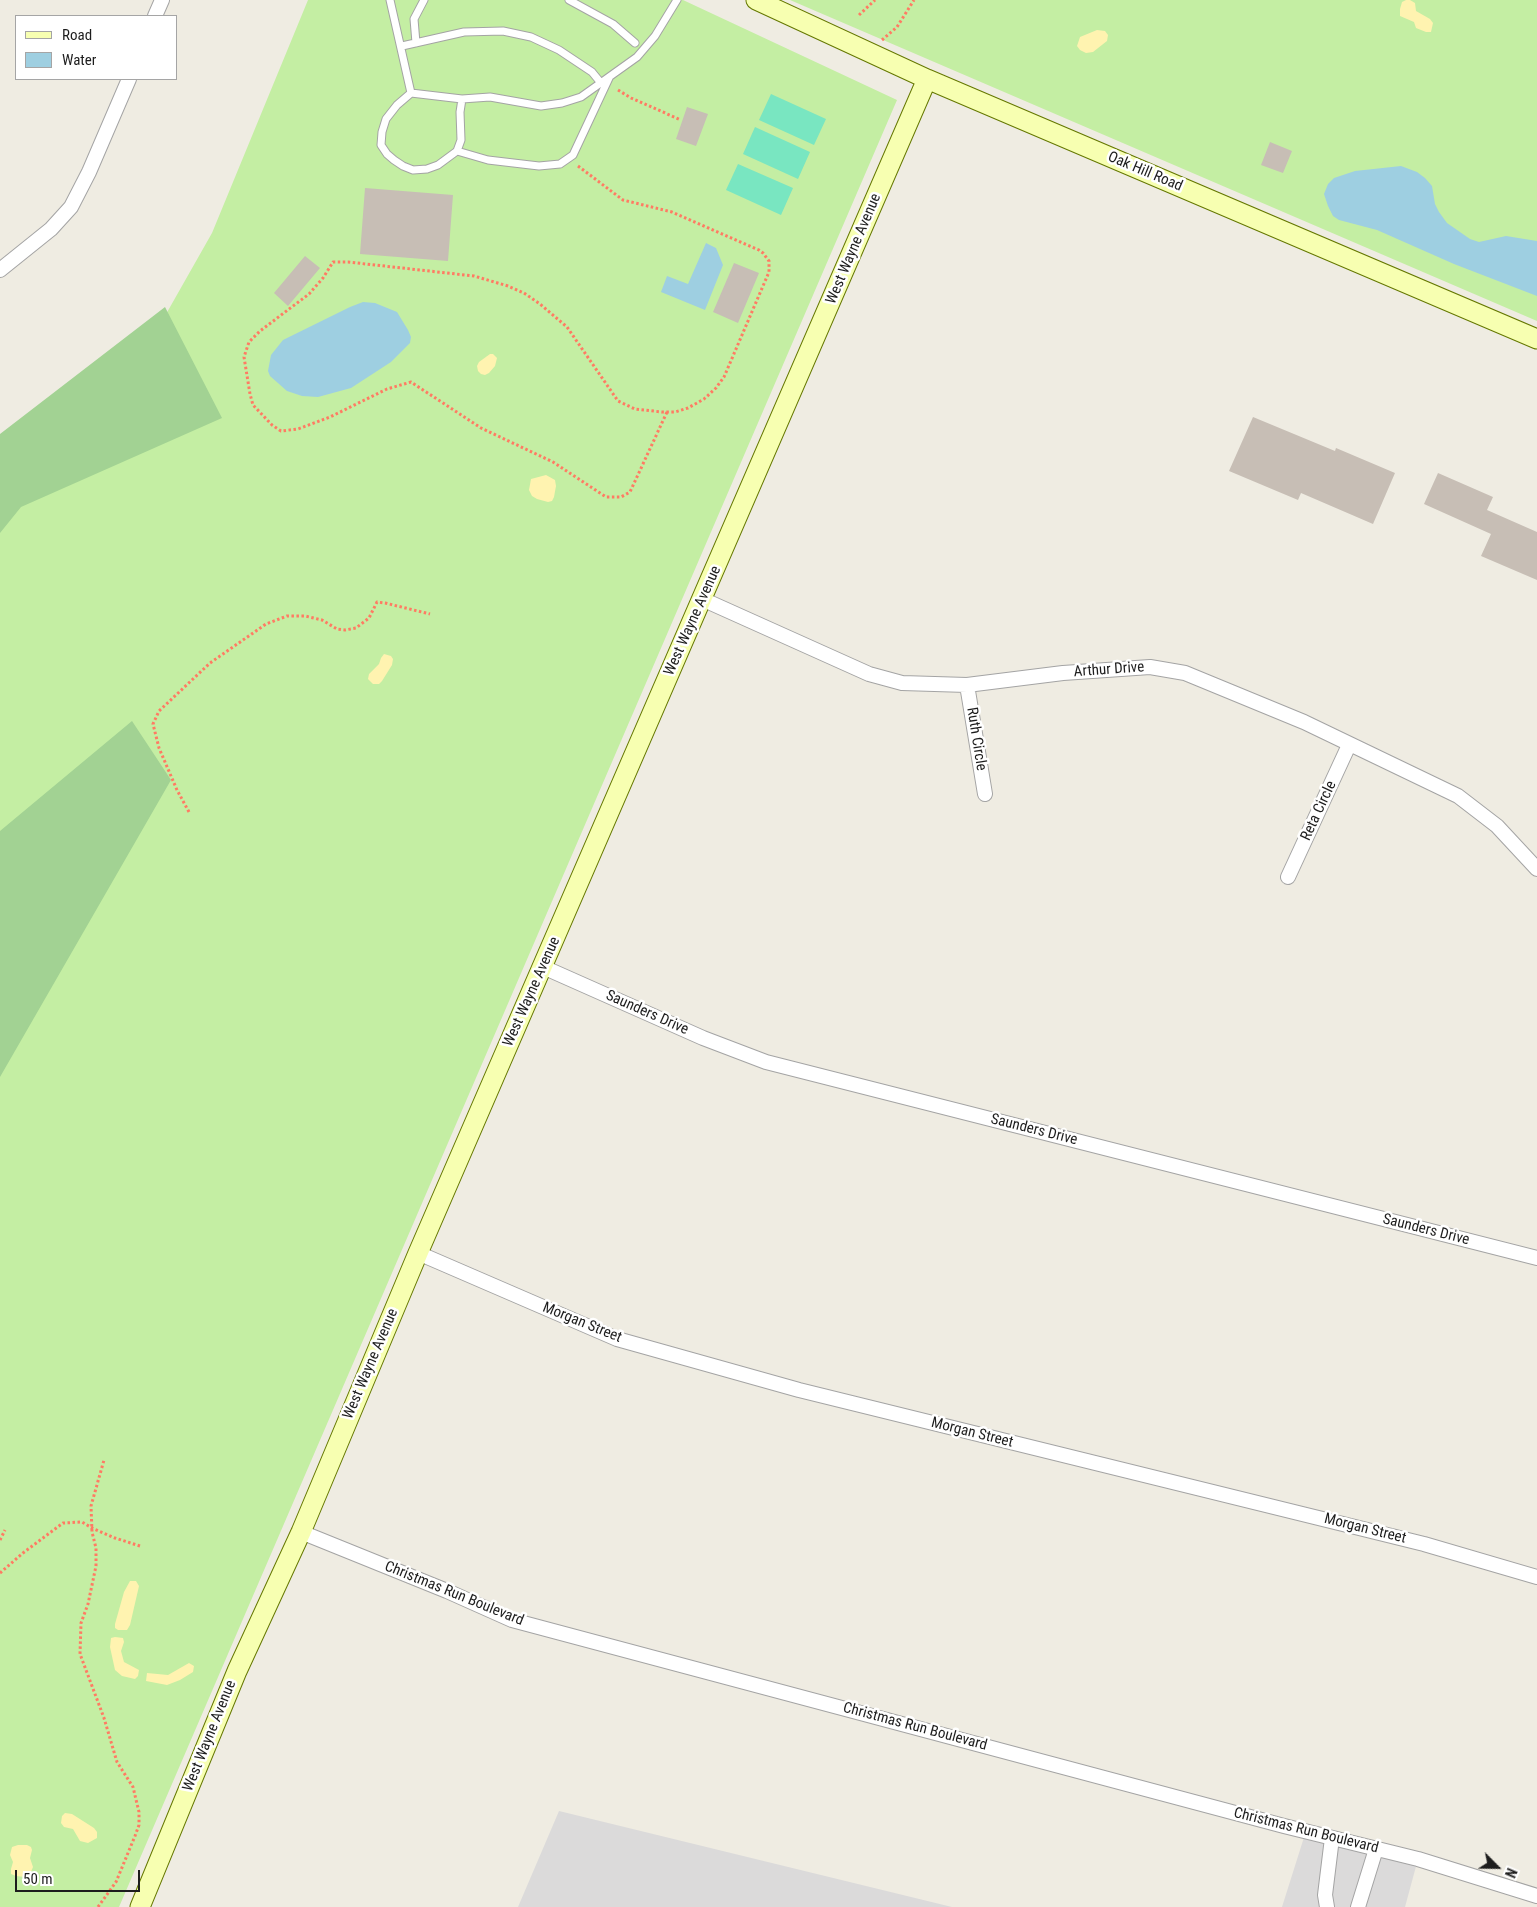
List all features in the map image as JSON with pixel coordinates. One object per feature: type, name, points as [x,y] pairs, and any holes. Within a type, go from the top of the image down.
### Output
[{"type":"street","points":[[155,15],[162,0]]},
{"type":"street","name":"Oak Hill Road","points":[[756,0],[927,79],[1537,339]]},
{"type":"street","name":"West Wayne Avenue","points":[[140,1907],[237,1671],[302,1532],[418,1253],[927,79]]},
{"type":"street","points":[[0,270],[51,229],[70,207],[89,172],[129,80]]},
{"type":"street","name":"Arthur Drive","points":[[702,599],[869,674],[902,682],[967,685],[1063,673],[1150,666],[1186,673],[1304,722],[1458,796],[1497,826],[1537,869]]},
{"type":"street","name":"Ruth Circle","points":[[967,685],[985,794]]},
{"type":"street","name":"Reta Circle","points":[[1288,877],[1349,745]]},
{"type":"street","name":"Saunders Drive","points":[[543,967],[703,1038],[766,1062],[1537,1258]]},
{"type":"street","name":"Morgan Street","points":[[418,1253],[616,1339],[799,1390],[1424,1544],[1537,1577]]},
{"type":"street","name":"Christmas Run Boulevard","points":[[302,1532],[512,1620],[1332,1838],[1418,1859],[1537,1896]]},
{"type":"street","points":[[1327,1907],[1325,1895],[1332,1838]]},
{"type":"street","points":[[1358,1907],[1376,1849]]},
{"type":"lane","points":[[390,0],[402,46],[411,93]]},
{"type":"lane","points":[[416,43],[414,19],[424,0]]},
{"type":"lane","points":[[569,0],[613,24],[635,43]]},
{"type":"lane","points":[[462,99],[460,112],[461,140],[457,151],[438,165],[427,169],[413,170],[402,166],[387,154],[381,145],[386,119],[396,105],[411,93],[462,99],[490,97],[541,106],[562,103],[581,97],[637,57],[655,36],[677,0]]},
{"type":"lane","points":[[402,46],[464,32],[503,31],[531,37],[559,50],[592,72],[601,84]]},
{"type":"lane","points":[[457,151],[488,160],[539,166],[560,164],[573,155],[609,78]]},
{"type":"path","points":[[859,15],[875,0]]},
{"type":"path","points":[[874,55],[881,41],[897,27],[914,0]]},
{"type":"path","points":[[618,90],[680,120]]},
{"type":"path","points":[[578,166],[624,200],[672,212],[759,250],[769,261],[769,272],[724,378],[716,388],[695,405],[675,412],[667,412],[650,412],[635,409],[618,401],[568,327],[555,315],[524,293],[508,286],[474,276],[348,262],[333,262],[323,278],[309,294],[260,331],[249,342],[244,357],[253,405],[282,431],[298,429],[330,417],[387,389],[411,382],[481,428],[553,462],[606,497],[621,497],[630,492],[667,412]]},
{"type":"path","points":[[190,812],[177,790],[159,748],[153,724],[159,711],[210,663],[266,624],[287,616],[305,616],[322,620],[336,629],[345,630],[356,628],[369,618],[377,602],[430,614]]},
{"type":"path","points":[[98,1907],[116,1882],[135,1836],[139,1812],[133,1787],[115,1756],[104,1718],[80,1654],[81,1623],[88,1604],[96,1566],[91,1506],[104,1460]]},
{"type":"path","points":[[0,1573],[23,1553],[63,1524],[82,1522],[92,1528],[140,1546]]},
{"type":"path","points":[[0,1540],[5,1530]]},
{"type":"shaded area","points":[[559,1811],[952,1907],[518,1907]]},
{"type":"shaded area","points":[[1306,1831],[1418,1859],[1405,1907],[1282,1907]]},
{"type":"green space","points":[[308,0],[683,0],[897,100],[119,1907],[0,1907],[0,493],[119,397],[212,233]]},
{"type":"green space","points":[[790,0],[1537,0],[1537,321]]},
{"type":"green space","points":[[771,94],[826,119],[814,145],[759,120]]},
{"type":"green space","points":[[755,127],[810,152],[798,179],[743,154]]},
{"type":"green space","points":[[738,164],[793,188],[781,215],[726,190]]},
{"type":"green space","points":[[165,307],[222,418],[21,507],[0,533],[0,434]]},
{"type":"green space","points":[[132,721],[171,780],[0,1077],[0,831]]},
{"type":"sand","points":[[1406,0],[1415,3],[1416,11],[1430,19],[1433,23],[1431,32],[1416,28],[1414,22],[1400,16],[1402,2]]},
{"type":"sand","points":[[1097,30],[1105,31],[1108,35],[1107,41],[1093,52],[1086,53],[1080,50],[1077,46],[1080,37]]},
{"type":"sand","points":[[490,354],[497,358],[495,366],[489,373],[481,374],[477,366],[479,362]]},
{"type":"sand","points":[[546,475],[555,480],[556,486],[552,501],[548,502],[532,496],[529,490],[531,479]]},
{"type":"sand","points":[[384,654],[391,656],[393,659],[392,665],[379,684],[373,684],[368,679],[369,674],[379,664]]},
{"type":"sand","points":[[130,1581],[136,1581],[139,1586],[130,1625],[127,1630],[118,1630],[115,1628],[115,1624],[124,1592]]},
{"type":"sand","points":[[111,1638],[123,1638],[124,1642],[121,1651],[124,1662],[139,1670],[138,1676],[135,1679],[122,1676],[115,1670],[110,1647]]},
{"type":"sand","points":[[189,1663],[194,1666],[193,1672],[180,1680],[167,1685],[146,1681],[147,1673],[168,1675]]},
{"type":"sand","points":[[65,1813],[72,1814],[94,1828],[97,1832],[97,1838],[88,1843],[80,1841],[73,1829],[64,1827],[61,1823],[62,1816]]},
{"type":"sand","points":[[27,1845],[32,1850],[30,1858],[33,1867],[30,1874],[25,1877],[11,1874],[13,1862],[10,1855],[12,1847]]},
{"type":"water","points":[[1401,166],[1417,172],[1425,178],[1432,186],[1435,204],[1447,223],[1470,239],[1479,242],[1506,236],[1537,241],[1537,296],[1454,264],[1377,230],[1339,220],[1333,216],[1324,194],[1328,184],[1334,178],[1355,171]]},
{"type":"water","points":[[706,243],[716,248],[723,265],[705,310],[661,292],[667,276],[688,284]]},
{"type":"water","points":[[363,302],[375,303],[397,312],[408,330],[411,337],[410,343],[391,362],[351,388],[318,397],[302,396],[287,391],[270,376],[268,371],[271,355],[283,340]]},
{"type":"building","points":[[687,107],[708,114],[696,146],[676,139]]},
{"type":"building","points":[[1270,142],[1292,151],[1283,173],[1261,165]]},
{"type":"building","points":[[365,188],[453,195],[448,261],[360,254]]},
{"type":"building","points":[[305,256],[320,268],[288,306],[274,293]]},
{"type":"building","points":[[734,263],[759,273],[738,323],[713,312]]},
{"type":"building","points":[[1253,417],[1335,451],[1336,448],[1395,473],[1373,524],[1301,493],[1298,500],[1229,471]]},
{"type":"building","points":[[1438,473],[1493,497],[1487,510],[1537,532],[1537,580],[1481,556],[1491,534],[1424,504]]}]
